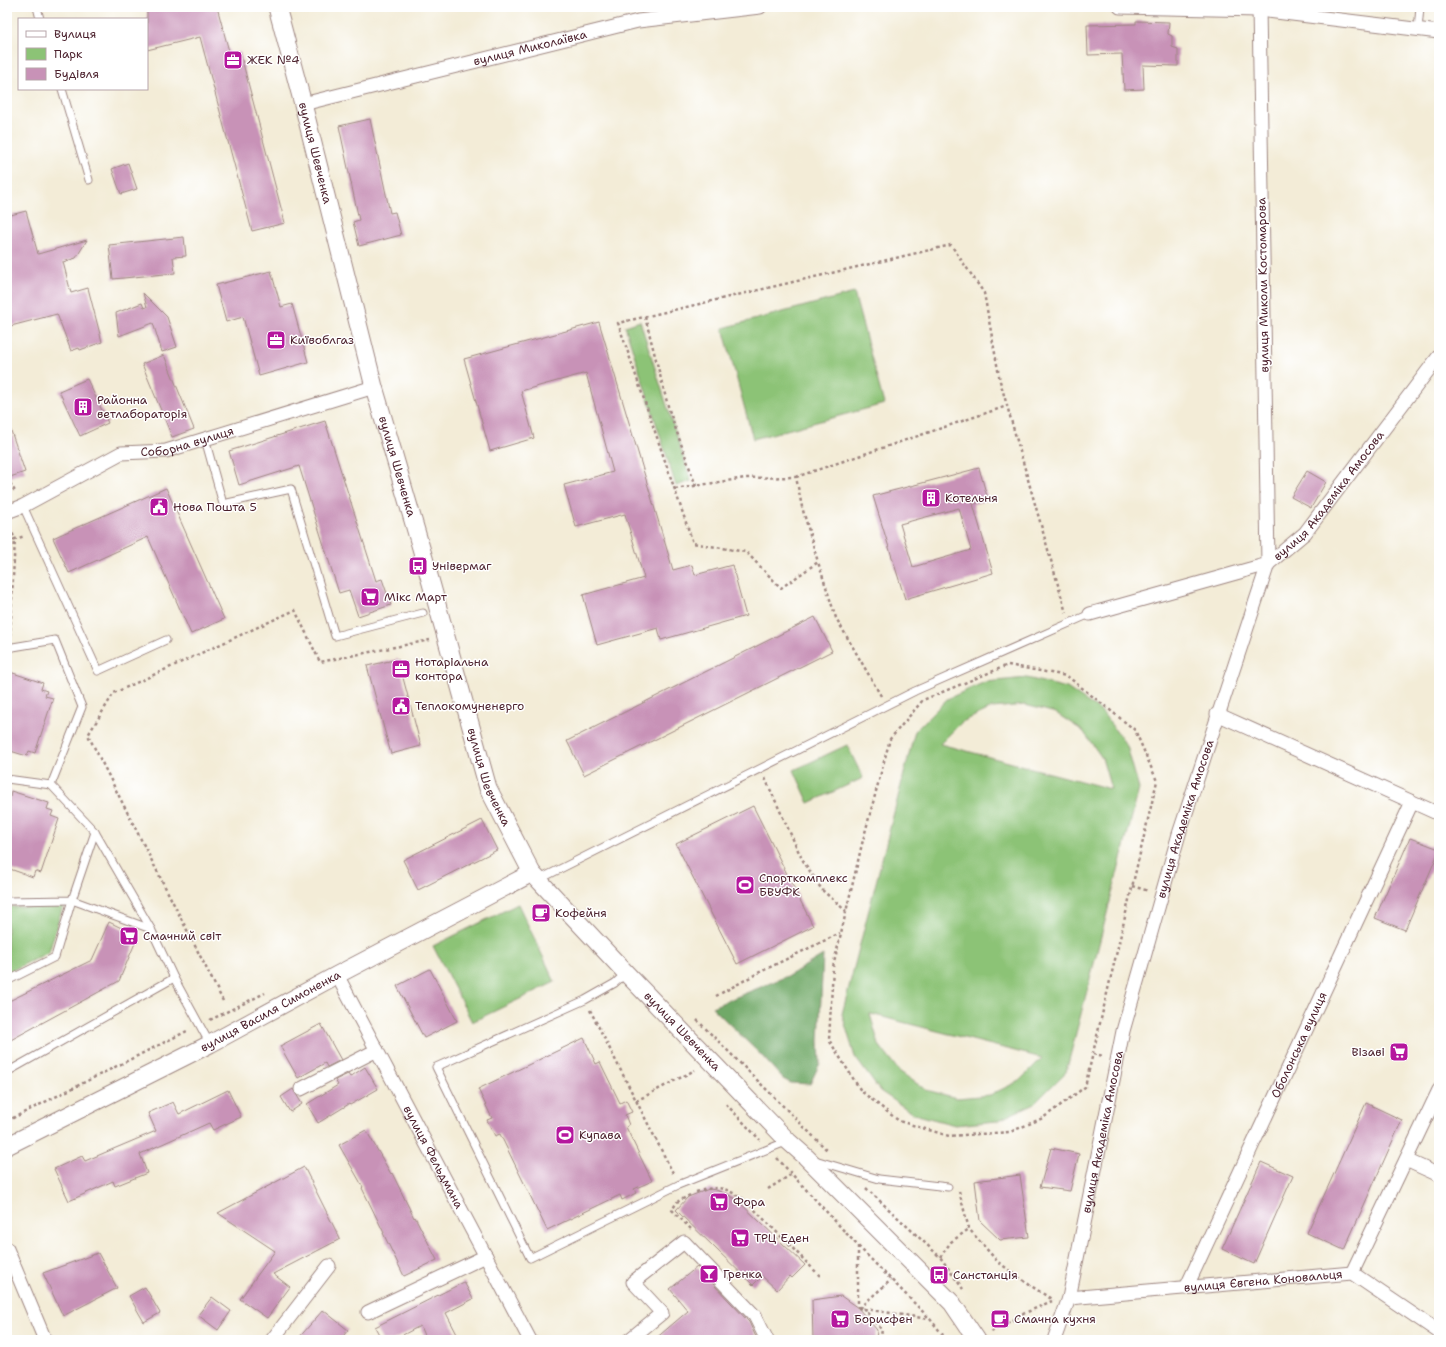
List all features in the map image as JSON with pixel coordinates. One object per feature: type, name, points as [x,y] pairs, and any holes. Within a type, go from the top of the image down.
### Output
[{"type":"street","name":"вулиця Шевченка","points":[[277,7],[303,104],[374,387],[424,558],[488,788],[535,876],[788,1141],[806,1157],[952,1303],[977,1340]]},
{"type":"street","name":"вулиця Миколаївка","points":[[303,104],[638,21],[760,7]]},
{"type":"street","points":[[1120,7],[1259,8],[1439,32]]},
{"type":"street","name":"вулиця Миколи Костомарова","points":[[1259,8],[1268,564]]},
{"type":"street","name":"вулиця Академіка Амосова","points":[[1054,1340],[1069,1298],[1123,1031],[1179,834],[1217,714],[1268,564],[1305,533],[1439,356]]},
{"type":"street","name":"Соборна вулиця","points":[[7,512],[23,506],[121,453],[166,451],[374,387]]},
{"type":"street","points":[[1090,614],[1268,564]]},
{"type":"street","points":[[1217,714],[1439,814]]},
{"type":"street","name":"Оболонська вулиця","points":[[1186,1288],[1412,802]]},
{"type":"street","name":"вулиця Василя Симоненка","points":[[7,1146],[210,1044],[337,975],[535,876]]},
{"type":"street","name":"вулиця Фельдмана","points":[[337,975],[530,1340]]},
{"type":"street","points":[[301,1089],[377,1050]]},
{"type":"street","points":[[1352,1273],[1439,1090]]},
{"type":"street","points":[[1406,1160],[1439,1175]]},
{"type":"street","points":[[629,1340],[662,1313],[633,1282],[684,1242],[755,1316],[767,1340]]},
{"type":"street","points":[[7,1249],[45,1340]]},
{"type":"street","points":[[368,1312],[486,1256]]},
{"type":"street","points":[[272,1340],[330,1266]]},
{"type":"street","name":"вулиця Євгена Коновальця","points":[[1069,1298],[1352,1273],[1439,1332]]},
{"type":"lane","points":[[36,7],[40,18]]},
{"type":"lane","points":[[1418,30],[1420,7]]},
{"type":"lane","points":[[62,90],[89,180]]},
{"type":"lane","points":[[205,439],[223,504],[291,489],[335,636],[423,613]]},
{"type":"lane","points":[[23,506],[98,671],[166,640]]},
{"type":"lane","points":[[535,876],[760,768],[915,690],[1090,614]]},
{"type":"lane","points":[[8,648],[55,640],[82,707],[51,785]]},
{"type":"lane","points":[[7,779],[51,785],[95,832],[151,929],[174,978],[210,1044]]},
{"type":"lane","points":[[7,981],[55,957],[95,832]]},
{"type":"lane","points":[[7,901],[72,900],[151,929]]},
{"type":"lane","points":[[626,973],[615,984],[585,1000],[436,1067],[530,1258],[678,1185],[788,1141]]},
{"type":"lane","points":[[7,1072],[174,978]]},
{"type":"lane","points":[[806,1157],[879,1179],[948,1187]]},
{"type":"path","points":[[818,562],[781,588],[746,552],[693,543],[618,323],[951,245],[984,293],[1000,381],[1069,623]]},
{"type":"path","points":[[645,317],[669,410],[696,486]]},
{"type":"path","points":[[675,489],[745,478],[796,477],[1008,406]]},
{"type":"path","points":[[796,477],[802,507],[836,618],[887,705]]},
{"type":"path","points":[[7,478],[23,506]]},
{"type":"path","points":[[7,521],[15,539],[8,648]]},
{"type":"path","points":[[7,543],[15,539],[36,534]]},
{"type":"path","points":[[7,593],[12,594]]},
{"type":"path","points":[[223,1001],[88,735],[114,693],[295,610],[320,662],[430,640],[423,613]]},
{"type":"path","points":[[423,613],[431,642]]},
{"type":"path","points":[[1008,665],[1067,676],[1135,730],[1157,781],[1085,1086],[1043,1118],[1010,1132],[949,1136],[899,1121],[861,1091],[830,1040],[833,967],[846,911],[890,739],[923,700],[1008,665]]},
{"type":"path","points":[[760,768],[802,859],[822,890],[846,911]]},
{"type":"path","points":[[716,996],[758,973],[841,933]]},
{"type":"path","points":[[208,1021],[272,990]]},
{"type":"path","points":[[585,1000],[678,1185]]},
{"type":"path","points":[[696,1019],[846,1169],[940,1257],[968,1294]]},
{"type":"path","points":[[7,1121],[193,1028]]},
{"type":"path","points":[[636,1101],[695,1070],[690,1064]]},
{"type":"path","points":[[721,1098],[858,1246],[930,1319],[947,1340]]},
{"type":"path","points":[[768,1189],[792,1174]]},
{"type":"path","points":[[694,1231],[672,1210],[677,1202],[691,1194],[710,1188],[718,1187],[730,1191],[745,1200],[820,1276]]},
{"type":"path","points":[[948,1187],[959,1191],[968,1229],[998,1262],[1030,1286],[1054,1300],[990,1331],[993,1336]]},
{"type":"path","points":[[940,1257],[951,1242],[968,1229]]},
{"type":"path","points":[[858,1246],[858,1308]]},
{"type":"path","points":[[858,1308],[891,1280]]},
{"type":"path","points":[[858,1308],[930,1319]]},
{"type":"path","points":[[863,1308],[882,1330],[880,1340]]},
{"type":"path","points":[[941,1340],[945,1337]]},
{"type":"green space","points":[[854,293],[884,404],[753,439],[723,328]]},
{"type":"green space","points":[[640,321],[691,481],[676,486],[625,326]]},
{"type":"green space","points":[[1027,678],[1067,688],[1102,712],[1127,746],[1139,789],[1066,1072],[1035,1103],[997,1121],[955,1125],[914,1114],[880,1091],[855,1057],[842,1014],[915,731],[947,699],[985,682]],"holes":[[[1025,705],[1056,713],[1083,731],[1102,758],[1111,789],[940,744],[962,722],[992,708]],[[871,1014],[1042,1058],[1019,1081],[990,1095],[957,1098],[926,1090],[899,1071],[879,1045]]]},
{"type":"green space","points":[[847,745],[863,778],[809,803],[794,770]]},
{"type":"green space","points":[[518,904],[555,982],[472,1022],[433,946]]},
{"type":"green space","points":[[63,906],[49,952],[7,973],[7,907]]},
{"type":"green space","points":[[823,955],[819,1041],[820,1063],[810,1084],[791,1083],[783,1079],[712,1007],[790,975]]},
{"type":"building","points":[[156,7],[217,7],[230,55],[240,52],[285,223],[252,231],[200,37],[148,50],[147,9]]},
{"type":"building","points":[[1136,21],[1169,22],[1168,34],[1172,36],[1172,47],[1178,49],[1178,66],[1143,65],[1144,89],[1124,90],[1122,54],[1088,55],[1087,25],[1136,24]]},
{"type":"building","points":[[370,119],[390,213],[395,212],[401,235],[359,246],[353,222],[359,220],[339,126]]},
{"type":"building","points":[[128,163],[137,189],[121,194],[112,169]]},
{"type":"building","points":[[26,211],[38,254],[87,240],[76,258],[63,262],[71,293],[88,288],[102,342],[80,350],[79,348],[71,351],[57,314],[7,327],[7,216]]},
{"type":"building","points":[[184,237],[186,256],[173,257],[175,273],[113,279],[109,245]]},
{"type":"building","points":[[271,271],[281,307],[292,304],[308,362],[259,376],[243,317],[226,322],[216,285]]},
{"type":"building","points":[[143,293],[167,317],[177,347],[162,352],[153,323],[119,336],[116,313],[142,303],[144,308],[147,307]]},
{"type":"building","points":[[599,322],[673,570],[692,565],[695,575],[732,565],[746,616],[661,640],[658,628],[597,645],[583,595],[644,578],[625,514],[576,527],[564,485],[613,472],[586,373],[521,391],[534,438],[490,451],[464,359]]},
{"type":"building","points":[[164,355],[194,429],[172,437],[142,364]]},
{"type":"building","name":"Районна ветлабораторія","points":[[87,379],[108,423],[80,436],[59,391]]},
{"type":"building","points":[[325,421],[376,581],[382,579],[391,605],[358,616],[349,590],[339,593],[299,466],[239,485],[229,451]]},
{"type":"building","points":[[7,425],[9,425],[25,472],[7,478]]},
{"type":"building","points":[[979,468],[988,500],[973,504],[993,573],[905,599],[873,496]],"holes":[[[959,508],[971,550],[913,567],[900,524]]]},
{"type":"building","points":[[1307,471],[1326,482],[1311,508],[1291,497]]},
{"type":"building","points":[[166,488],[224,619],[191,634],[148,537],[69,573],[53,538]]},
{"type":"building","points":[[815,617],[832,651],[584,775],[567,741]]},
{"type":"building","points":[[398,659],[421,746],[391,754],[367,666]]},
{"type":"building","points":[[7,671],[43,683],[41,689],[47,691],[45,696],[53,698],[35,753],[29,751],[27,756],[7,750]]},
{"type":"building","points":[[11,791],[49,803],[47,809],[53,811],[51,816],[59,819],[41,873],[35,871],[33,877],[7,868],[7,796],[10,797]]},
{"type":"building","name":"Спорткомплекс БВУФК","points":[[753,806],[813,926],[737,964],[676,844]]},
{"type":"building","points":[[482,820],[497,850],[418,890],[403,860]]},
{"type":"building","points":[[1410,838],[1439,849],[1439,851],[1405,930],[1375,918]]},
{"type":"building","points":[[109,922],[138,936],[119,981],[7,1042],[7,1002],[92,960]]},
{"type":"building","points":[[430,969],[457,1021],[424,1038],[397,986]]},
{"type":"building","points":[[321,1024],[341,1060],[327,1067],[325,1063],[298,1078],[280,1046]]},
{"type":"building","name":"Купава","points":[[584,1038],[596,1064],[600,1062],[620,1103],[626,1100],[632,1112],[625,1115],[629,1125],[626,1127],[652,1181],[634,1189],[636,1193],[622,1200],[620,1195],[547,1230],[500,1134],[495,1136],[487,1120],[492,1118],[478,1089]]},
{"type":"building","points":[[365,1067],[378,1089],[350,1105],[349,1104],[318,1123],[307,1104],[338,1085],[335,1080],[348,1074],[350,1077]]},
{"type":"building","points":[[293,1089],[302,1104],[290,1112],[281,1097]]},
{"type":"building","points":[[228,1090],[241,1117],[213,1130],[209,1123],[140,1154],[147,1173],[115,1186],[113,1181],[69,1201],[54,1169],[82,1156],[85,1161],[156,1131],[148,1113],[173,1102],[179,1114]]},
{"type":"building","points":[[1366,1103],[1402,1120],[1344,1250],[1307,1233]]},
{"type":"building","points":[[366,1130],[391,1174],[392,1173],[437,1260],[404,1276],[362,1188],[363,1187],[339,1145]]},
{"type":"building","points":[[1051,1148],[1079,1154],[1070,1191],[1040,1187]]},
{"type":"building","points":[[1261,1162],[1293,1176],[1254,1264],[1222,1249]]},
{"type":"building","points":[[304,1167],[340,1239],[273,1274],[290,1287],[267,1318],[240,1299],[275,1251],[218,1213]]},
{"type":"building","points":[[1020,1175],[1029,1237],[1000,1240],[980,1221],[975,1181]]},
{"type":"building","name":"ТРЦ Еден","points":[[709,1189],[716,1190],[736,1199],[805,1265],[792,1278],[790,1276],[777,1290],[762,1276],[753,1285],[676,1210],[688,1197]]},
{"type":"building","points":[[98,1253],[117,1288],[63,1316],[43,1273]]},
{"type":"building","points":[[697,1267],[749,1322],[756,1337],[753,1340],[654,1340],[688,1311],[670,1289]]},
{"type":"building","points":[[464,1282],[473,1299],[446,1313],[460,1340],[426,1340],[420,1326],[393,1340],[382,1340],[375,1327]]},
{"type":"building","points":[[145,1287],[160,1313],[144,1322],[129,1296]]},
{"type":"building","name":"Борисфен","points":[[841,1296],[858,1308],[877,1330],[876,1340],[813,1340],[812,1300]]},
{"type":"building","points":[[212,1297],[231,1311],[218,1330],[198,1315]]},
{"type":"building","points":[[323,1310],[348,1330],[340,1340],[297,1340]]},
{"type":"place","name":"ЖЕК №4","points":[[233,60]]},
{"type":"place","name":"Київоблгаз","points":[[276,340]]},
{"type":"place","name":"Районна ветлабораторія","points":[[83,407]]},
{"type":"place","name":"Котельня","points":[[931,498]]},
{"type":"place","name":"Нова Пошта 5","points":[[159,507]]},
{"type":"place","name":"Універмаг","points":[[418,566]]},
{"type":"place","name":"Мікс Март","points":[[370,597]]},
{"type":"place","name":"Нотаріальна контора","points":[[401,669]]},
{"type":"place","name":"Теплокомуненерго","points":[[401,706]]},
{"type":"place","name":"Спорткомплекс БВУФК","points":[[745,885]]},
{"type":"place","name":"Кофейня","points":[[541,913]]},
{"type":"place","name":"Смачний світ","points":[[129,936]]},
{"type":"place","name":"Візаві","points":[[1399,1052]]},
{"type":"place","name":"Купава","points":[[565,1135]]},
{"type":"place","name":"Фора","points":[[719,1202]]},
{"type":"place","name":"ТРЦ Еден","points":[[740,1238]]},
{"type":"place","name":"Гренка","points":[[709,1274]]},
{"type":"place","name":"Санстанція","points":[[939,1275]]},
{"type":"place","name":"Борисфен","points":[[840,1319]]},
{"type":"place","name":"Смачна кухня","points":[[1000,1319]]}]
